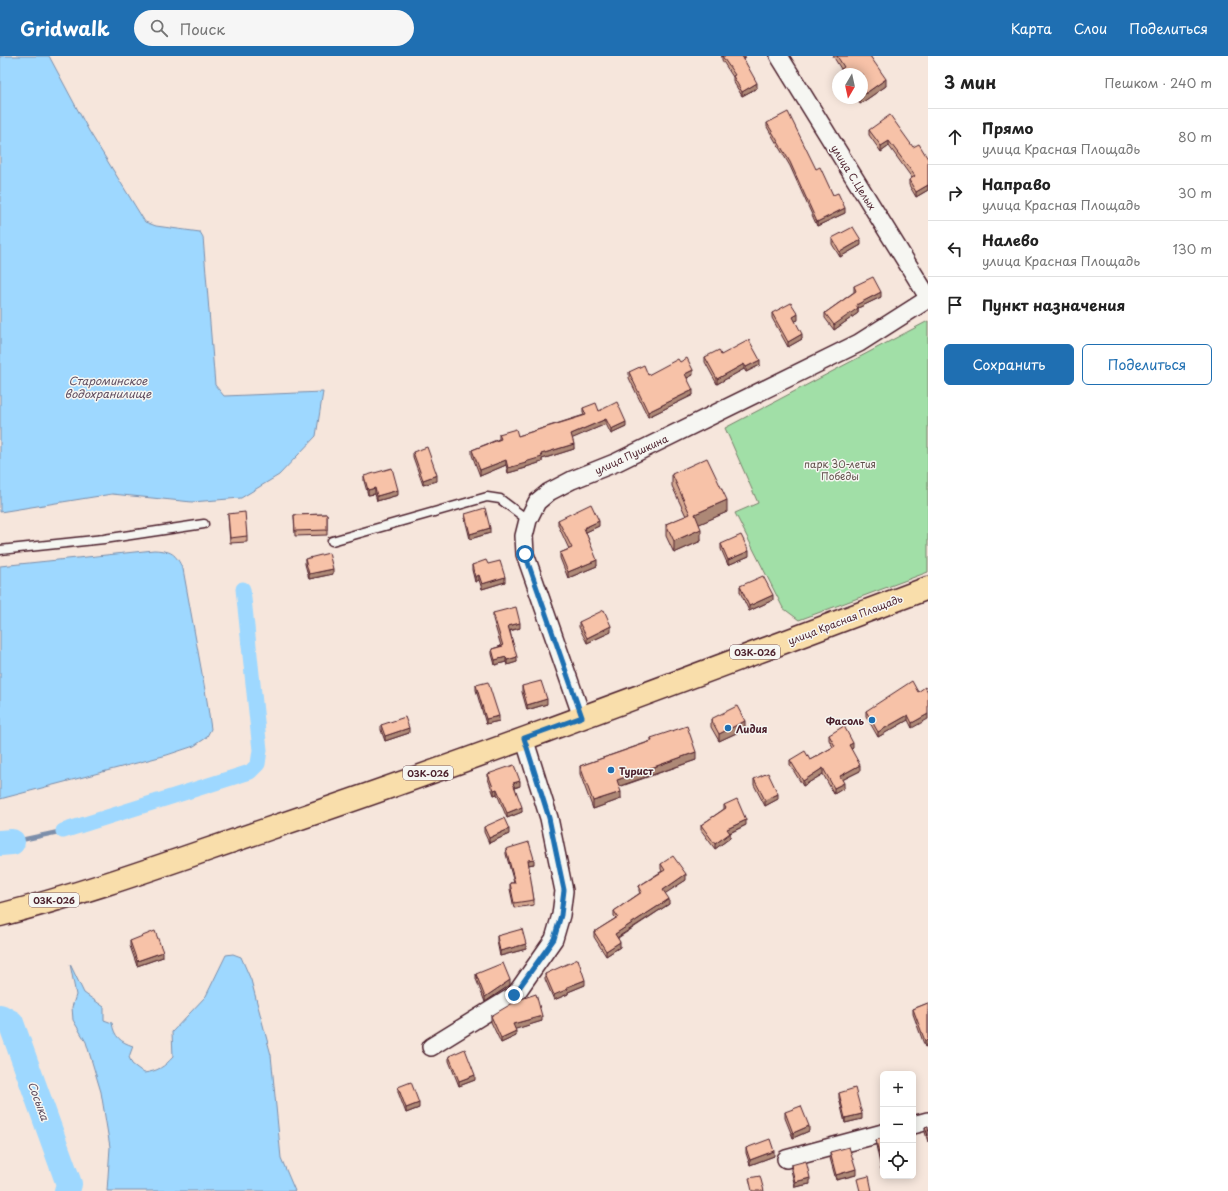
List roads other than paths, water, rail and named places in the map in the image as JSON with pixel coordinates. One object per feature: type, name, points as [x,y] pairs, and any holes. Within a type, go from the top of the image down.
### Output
[{"type":"main road","name":"улица Красная Площадь","points":[[0,915],[108,883],[341,805],[928,588]]},
{"type":"street","name":"улица С.Целых","points":[[779,56],[928,298]]},
{"type":"street","name":"улица Пушкина","points":[[528,520],[537,502],[549,492],[572,480],[617,462],[859,343],[928,298]]},
{"type":"street","points":[[528,520],[524,536],[525,554],[582,717]]},
{"type":"street","points":[[431,1047],[514,995],[554,939],[561,915],[564,890],[549,818],[524,738]]},
{"type":"street","points":[[916,1124],[928,1121]]},
{"type":"street","points":[[786,1159],[880,1134]]},
{"type":"lane","points":[[332,541],[487,497],[500,498],[528,520]]},
{"type":"lane","points":[[0,550],[104,539],[204,524]]},
{"type":"water","name":"Староминское водохранилище","points":[[0,56],[49,56],[89,131],[145,222],[156,226],[200,232],[203,237],[215,385],[224,396],[323,392],[316,436],[279,475],[241,498],[192,502],[112,494],[0,512]]},
{"type":"water","points":[[154,550],[169,552],[178,559],[183,569],[211,729],[206,738],[194,746],[167,755],[0,799],[0,566]]},
{"type":"water","points":[[233,954],[241,957],[251,980],[271,1055],[281,1158],[295,1191],[107,1191],[110,1147],[101,1092],[86,1042],[73,1020],[72,1007],[76,995],[70,964],[84,993],[104,1007],[104,1020],[112,1023],[114,1032],[119,1038],[125,1043],[133,1046],[129,1057],[132,1064],[144,1073],[160,1068],[173,1057],[172,1032],[206,996],[226,955]]},
{"type":"waterway","points":[[63,831],[250,772],[258,764],[260,750],[243,589]]},
{"type":"waterway","points":[[12,842],[63,831]]},
{"type":"waterway","points":[[0,843],[12,842]]},
{"type":"waterway","name":"Сосыка","points":[[0,1017],[11,1023],[69,1184],[67,1191]]},
{"type":"place","name":"Фасоль","points":[[872,720]]},
{"type":"place","name":"Лидия","points":[[728,728]]},
{"type":"place","name":"Турист","points":[[611,770]]},
{"type":"park label","name":"парк 30-летия Победы","points":[[840,468]]}]
